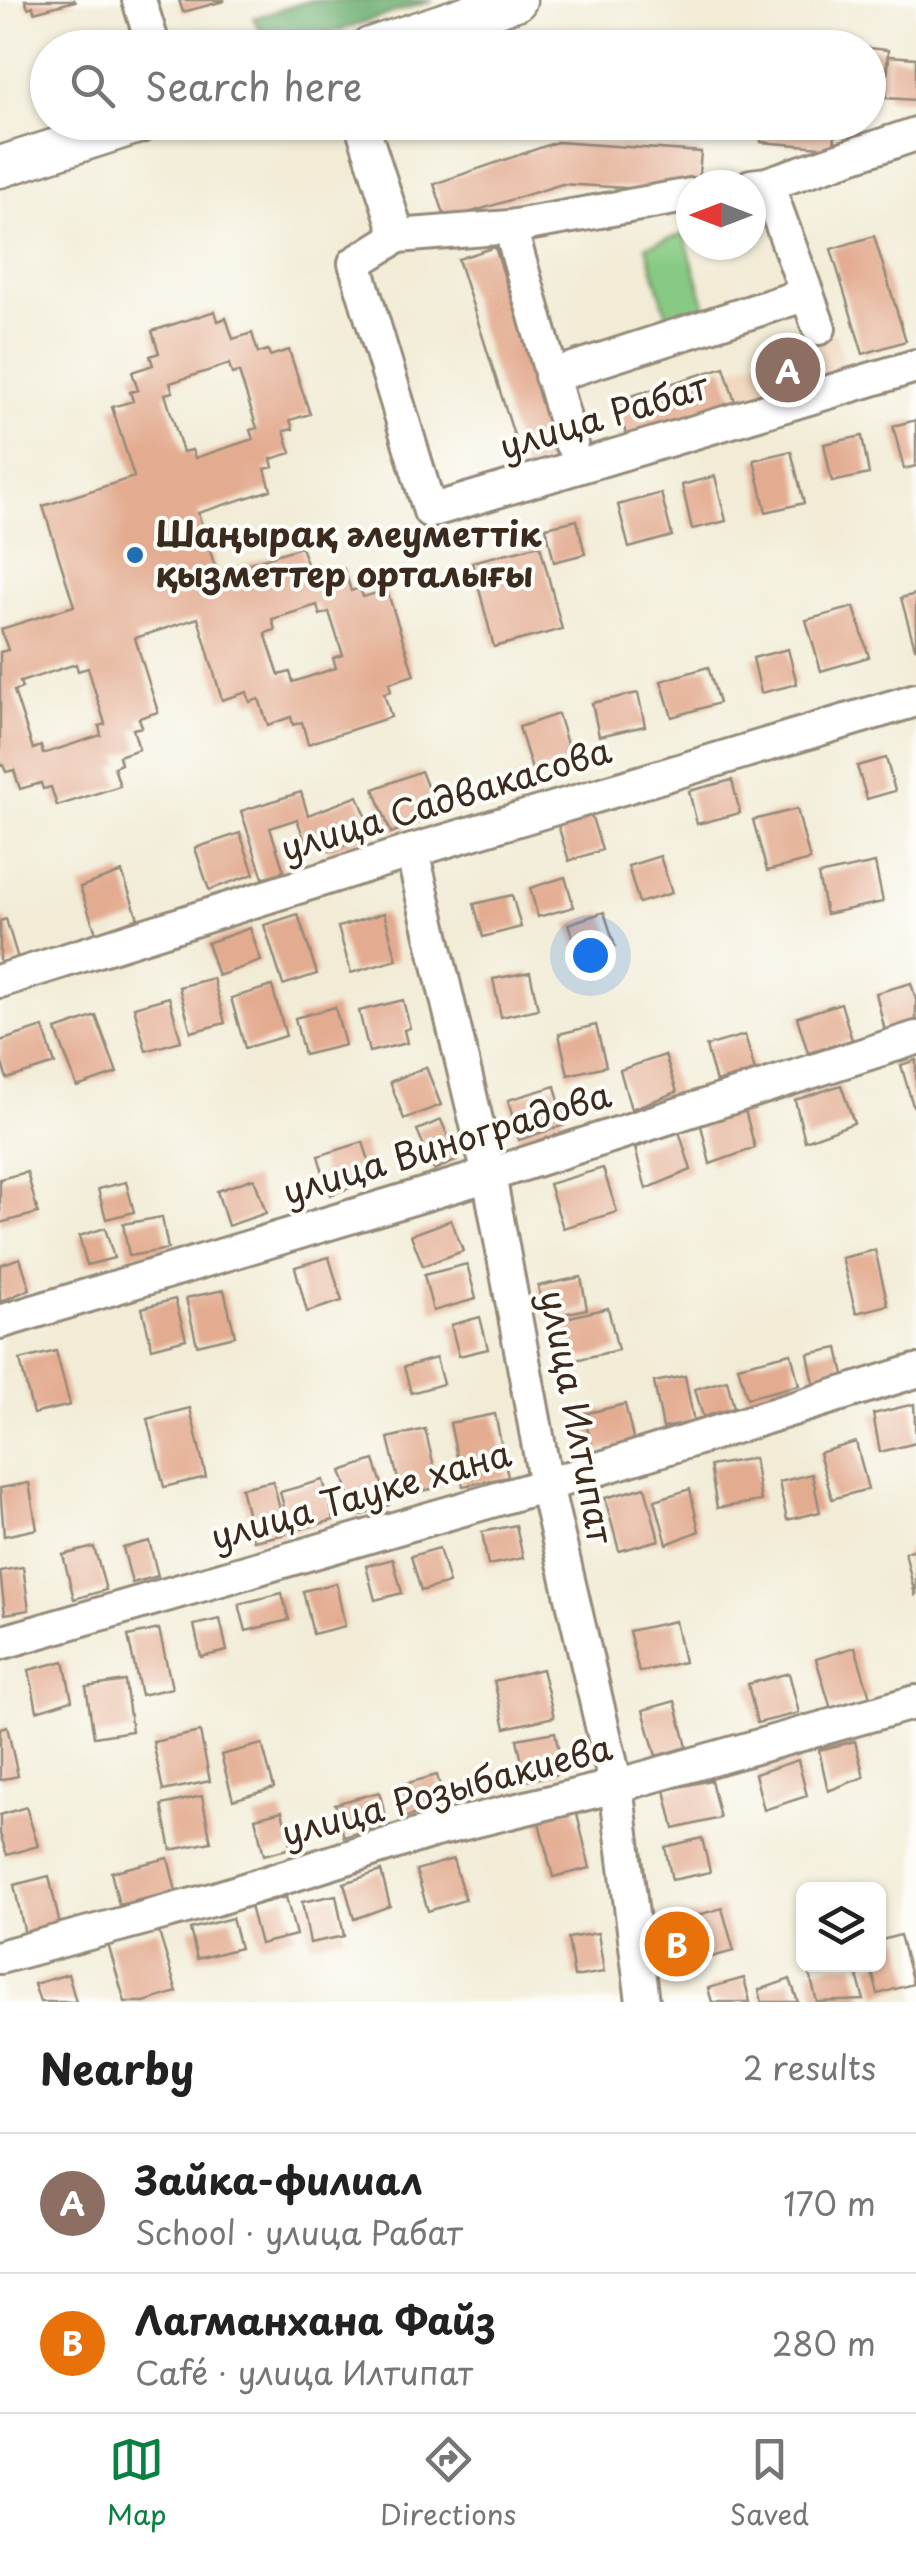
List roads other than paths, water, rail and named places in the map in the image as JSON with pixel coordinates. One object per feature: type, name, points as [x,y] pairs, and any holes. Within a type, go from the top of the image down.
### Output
[{"type":"main road","points":[[425,30],[516,0]]},
{"type":"main road","points":[[0,167],[85,140]]},
{"type":"street","points":[[139,0],[148,30]]},
{"type":"street","points":[[766,183],[916,134]]},
{"type":"street","points":[[367,140],[398,236],[510,227],[676,198]]},
{"type":"street","points":[[766,201],[808,294],[818,328]]},
{"type":"street","points":[[510,227],[571,443]]},
{"type":"street","name":"улица Рабат","points":[[398,236],[355,263],[430,511],[916,366]]},
{"type":"street","points":[[551,376],[808,294]]},
{"type":"street","name":"улица Садвакасова","points":[[0,981],[412,851],[916,700]]},
{"type":"street","name":"улица Илтипат","points":[[412,851],[489,1175],[546,1485],[616,1786],[643,2002]]},
{"type":"street","name":"улица Виноградова","points":[[0,1322],[489,1175],[916,1038]]},
{"type":"street","name":"улица Тауке хана","points":[[0,1642],[546,1485],[916,1370]]},
{"type":"street","name":"улица Розыбакиева","points":[[0,1957],[214,1899],[432,1831],[616,1786],[916,1702]]},
{"type":"place","name":"Зайка-филиал","points":[[788,370]]},
{"type":"place","name":"Шаңырақ әлеуметтік қызметтер орталығы","points":[[135,555]]},
{"type":"place","name":"Лагманхана Файз","points":[[677,1944]]}]
